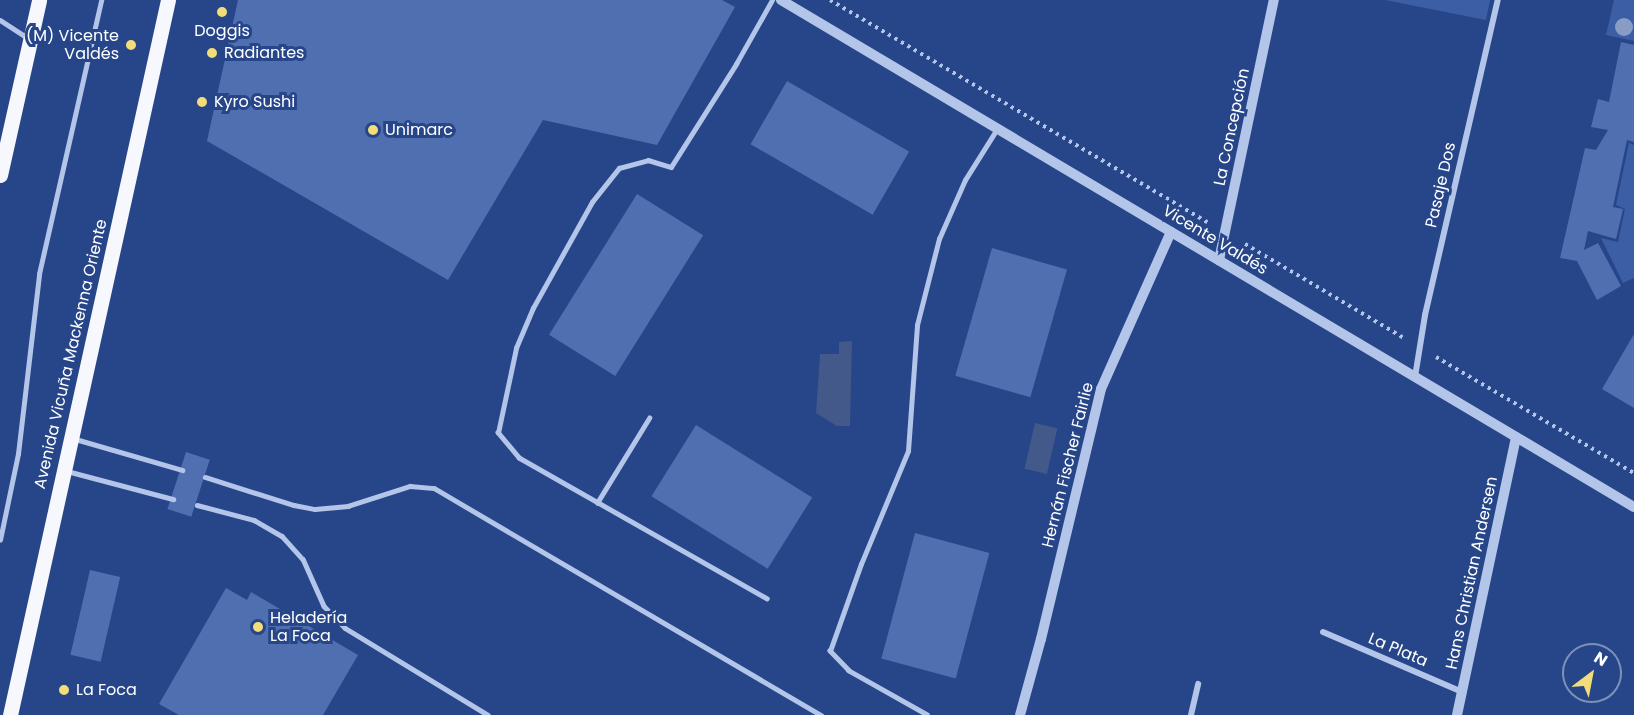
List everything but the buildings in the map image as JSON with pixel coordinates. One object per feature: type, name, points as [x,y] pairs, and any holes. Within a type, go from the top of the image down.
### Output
[{"type":"main road","points":[[0,175],[5,127],[39,0]]},
{"type":"main road","name":"Avenida Vicuña Mackenna Oriente","points":[[10,715],[168,0]]},
{"type":"street","name":"Vicente Valdés","points":[[781,0],[1634,507]]},
{"type":"street","name":"La Concepción","points":[[1219,260],[1274,0]]},
{"type":"street","name":"Pasaje Dos","points":[[1415,377],[1425,315],[1498,0]]},
{"type":"street","name":"Hernán Fischer Fairlie","points":[[1020,715],[1041,639],[1101,389],[1171,232]]},
{"type":"street","name":"Hans Christian Andersen","points":[[1457,715],[1516,437]]},
{"type":"street","name":"La Plata","points":[[1323,632],[1462,692]]},
{"type":"street","points":[[1191,715],[1198,684]]},
{"type":"lane","points":[[0,540],[20,445],[41,263],[101,0]]},
{"type":"lane","points":[[767,599],[519,458],[498,433],[516,348],[533,308],[592,202],[619,168],[648,160],[671,167],[736,64],[772,0]]},
{"type":"lane","points":[[0,20],[30,39]]},
{"type":"lane","points":[[927,715],[849,671],[830,651],[861,564],[908,451],[917,325],[939,239],[965,180],[997,129]]},
{"type":"lane","points":[[597,503],[649,418]]},
{"type":"lane","points":[[71,438],[182,470]]},
{"type":"lane","points":[[64,470],[173,499]]},
{"type":"lane","points":[[205,477],[294,505],[315,509],[348,506],[410,486],[434,488],[821,715]]},
{"type":"lane","points":[[197,505],[254,520],[282,536],[303,559],[324,606],[345,628],[488,715]]},
{"type":"shaded area","points":[[1385,0],[1490,0],[1486,20]]},
{"type":"shaded area","points":[[1614,0],[1634,0],[1634,41],[1606,35]]},
{"type":"shaded area","points":[[1629,143],[1634,145],[1634,278],[1623,283],[1601,238],[1618,242],[1625,209],[1616,205]]},
{"type":"shaded area","points":[[852,341],[850,426],[837,426],[816,413],[820,354],[839,354],[839,342]]},
{"type":"shaded area","points":[[1035,423],[1057,428],[1047,474],[1024,469]]},
{"type":"place","name":"Doggis","points":[[222,12]]},
{"type":"place","name":"(M) Vicente Valdés","points":[[131,45]]},
{"type":"place","name":"Radiantes","points":[[212,53]]},
{"type":"place","name":"Kyro Sushi","points":[[202,102]]},
{"type":"place","name":"Unimarc","points":[[373,130]]},
{"type":"place","name":"Heladería La Foca","points":[[258,627]]},
{"type":"place","name":"La Foca","points":[[64,690]]}]
